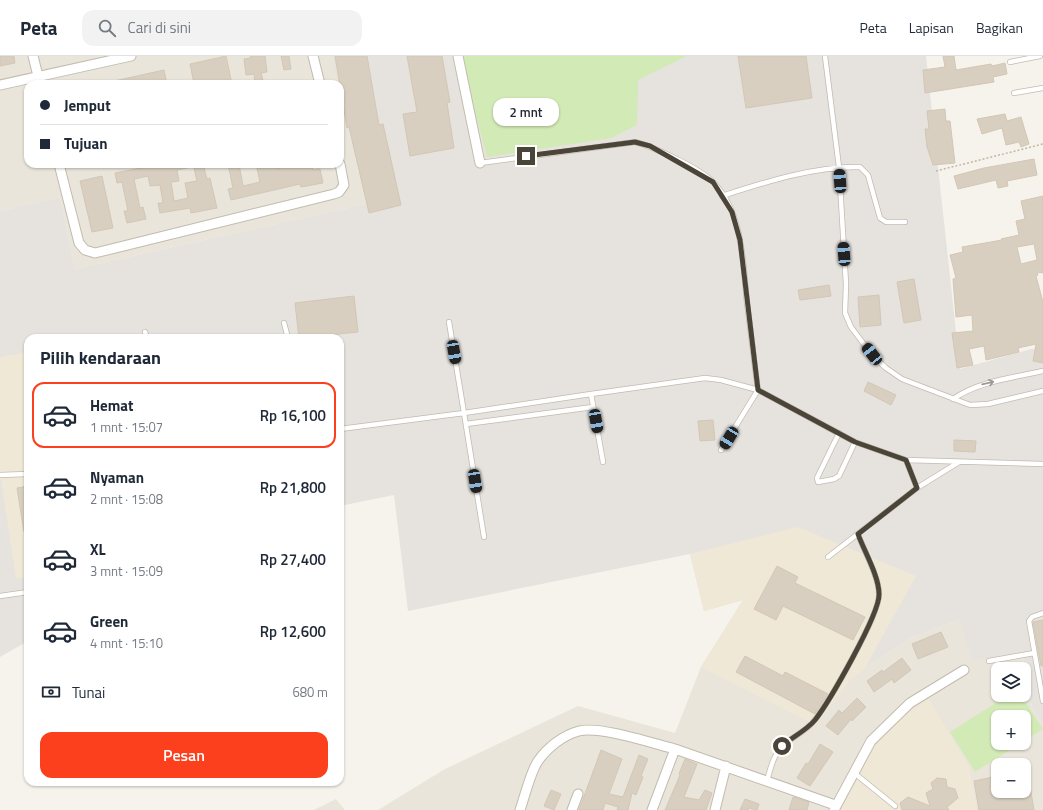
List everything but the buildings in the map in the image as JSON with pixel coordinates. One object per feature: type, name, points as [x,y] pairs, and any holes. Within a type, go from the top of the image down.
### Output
[{"type":"street","points":[[34,56],[39,80],[131,56]]},
{"type":"street","points":[[313,56],[319,80]]},
{"type":"street","points":[[458,56],[480,163]]},
{"type":"street","points":[[0,85],[24,82]]},
{"type":"street","points":[[60,168],[79,243],[85,250],[95,252],[334,194],[339,192],[344,185],[341,168]]},
{"type":"street","points":[[520,810],[537,762],[557,742],[580,730],[607,732],[675,749],[726,766],[835,808],[871,741],[910,703],[964,670]]},
{"type":"street","points":[[652,810],[675,749]]},
{"type":"street","points":[[715,810],[726,766]]},
{"type":"street","points":[[572,810],[578,794]]},
{"type":"lane","points":[[825,56],[839,167],[846,284],[845,314],[850,327],[872,354],[886,368],[902,378],[953,399],[978,406],[1043,391]]},
{"type":"lane","points":[[1010,62],[1040,56]]},
{"type":"lane","points":[[1014,93],[1043,88]]},
{"type":"lane","points":[[480,163],[635,142],[650,146],[690,167],[713,182],[732,212],[740,240],[758,390],[721,450]]},
{"type":"lane","points":[[722,196],[784,178],[839,167],[860,167],[865,171],[880,218],[886,222],[905,222]]},
{"type":"lane","points":[[449,322],[484,537]]},
{"type":"lane","points":[[284,323],[287,334]]},
{"type":"lane","points":[[953,399],[965,391],[980,385],[1043,371]]},
{"type":"lane","points":[[344,428],[464,413],[705,378],[721,380],[758,390],[855,442],[906,460],[1043,464]]},
{"type":"lane","points":[[591,394],[603,462]]},
{"type":"lane","points":[[466,424],[593,407]]},
{"type":"lane","points":[[839,433],[817,478],[818,482],[834,479],[839,476],[855,442]]},
{"type":"lane","points":[[906,460],[917,488]]},
{"type":"lane","points":[[828,557],[917,488],[960,462]]},
{"type":"lane","points":[[0,475],[24,474]]},
{"type":"lane","points":[[766,781],[774,757],[782,746],[815,720],[866,632],[878,603],[880,595],[878,584],[858,534]]},
{"type":"lane","points":[[0,596],[24,593]]},
{"type":"lane","points":[[1043,614],[1032,616],[1029,621],[1043,701]]},
{"type":"lane","points":[[989,661],[1034,652]]},
{"type":"lane","points":[[853,772],[895,806]]},
{"type":"path","points":[[936,171],[1043,144]]},
{"type":"shaded area","points":[[0,56],[332,56],[338,80],[24,80],[24,168],[344,168],[344,108],[366,204],[75,269],[60,197],[0,211]]},
{"type":"shaded area","points":[[332,56],[926,56],[960,369],[1031,349],[1043,350],[1043,725],[1032,707],[1031,662],[1024,662],[1022,652],[972,660],[960,619],[910,638],[865,668],[850,680],[816,725],[701,667],[743,600],[704,611],[690,554],[408,611],[394,495],[344,505],[344,334],[24,334],[24,643],[0,657],[0,211],[60,197],[75,269],[366,204],[344,108],[344,80],[338,80]]},
{"type":"shaded area","points":[[24,353],[24,578],[16,579],[0,473],[0,357]]},
{"type":"shaded area","points":[[798,527],[916,576],[865,668],[850,680],[816,725],[701,667],[743,600],[704,611],[690,554]]},
{"type":"shaded area","points":[[960,619],[1022,652],[1024,662],[991,662],[991,702],[1031,702],[1032,707],[1043,725],[1043,810],[378,810],[445,769],[578,706],[675,733],[701,667],[816,725],[850,680],[865,668],[910,638]]},
{"type":"shaded area","points":[[928,698],[969,766],[977,810],[840,810],[844,796],[868,754],[900,719]]},
{"type":"shaded area","points":[[336,799],[345,810],[314,810]]},
{"type":"green space","points":[[460,56],[687,56],[638,80],[637,125],[611,138],[487,157]]},
{"type":"green space","points":[[997,702],[1026,702],[1031,710],[991,710],[991,750],[1010,750],[997,758],[991,758],[991,762],[975,772],[950,732]]},
{"type":"green space","points":[[1031,710],[1043,729],[1031,737]]},
{"type":"route","points":[[526,156],[635,142],[650,146],[690,167],[713,182],[732,212],[740,240],[758,390],[855,442],[906,460],[917,488],[858,534],[878,584],[880,595],[866,632],[815,720],[803,731],[782,746]]}]
